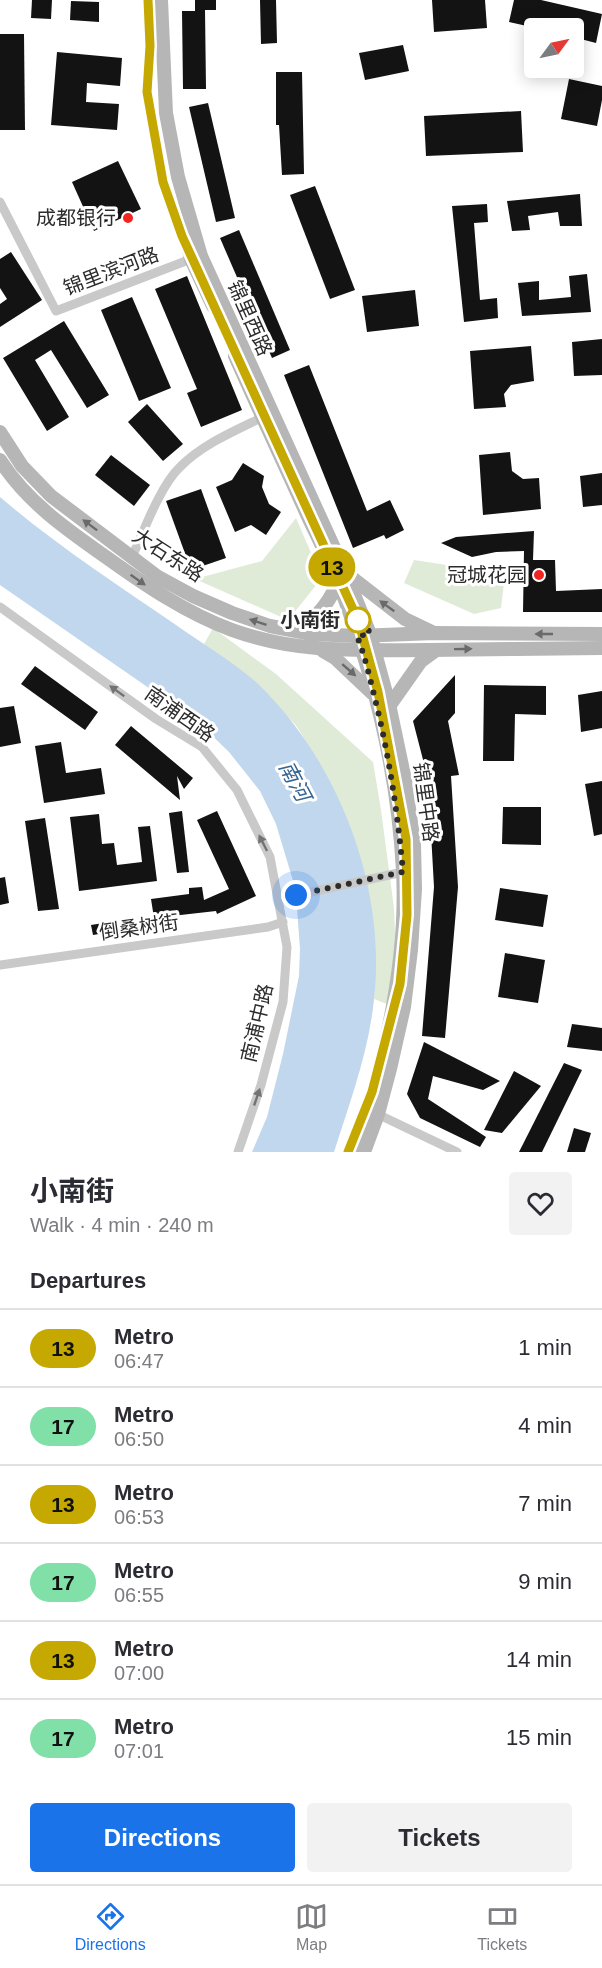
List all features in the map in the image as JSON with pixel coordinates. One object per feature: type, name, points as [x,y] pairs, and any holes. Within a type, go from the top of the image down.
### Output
[{"type":"main road","name":"锦里西路","points":[[152,0],[154,62],[163,141],[191,259],[267,415],[342,578],[363,635]]},
{"type":"main road","name":"锦里西路","points":[[161,0],[166,113],[178,177],[201,256],[267,415]]},
{"type":"main road","name":"大石东路","points":[[0,432],[22,466],[51,496],[158,576],[193,596],[232,613],[292,630],[312,634],[363,635]]},
{"type":"main road","name":"大石东路","points":[[0,460],[10,475],[53,520],[150,589],[191,612],[231,630],[274,642],[321,650],[369,651]]},
{"type":"main road","points":[[292,630],[315,617],[328,604],[342,578],[355,582],[405,619],[434,633]]},
{"type":"main road","points":[[363,635],[602,634]]},
{"type":"main road","name":"锦里中路","points":[[354,1152],[373,1112],[404,1007],[415,889],[414,844],[390,705],[363,635]]},
{"type":"main road","points":[[369,651],[602,648]]},
{"type":"main road","points":[[321,650],[335,657],[374,694]]},
{"type":"main road","points":[[390,705],[421,661],[437,650]]},
{"type":"main road","name":"锦里中路","points":[[364,1152],[398,974],[403,872],[397,810],[386,744],[374,694],[369,651]]},
{"type":"street","name":"锦里滨河路","points":[[0,202],[57,311],[191,259]]},
{"type":"street","points":[[132,557],[165,488],[178,468],[205,447],[267,415]]},
{"type":"street","name":"南浦西路","points":[[0,607],[156,719],[202,747],[237,790],[270,857],[279,899]]},
{"type":"street","points":[[279,899],[403,872]]},
{"type":"street","name":"南浦中路","points":[[238,1152],[261,1085],[283,1002],[287,947],[279,899]]},
{"type":"street","name":"倒桑树街","points":[[0,965],[267,927],[283,921]]},
{"type":"street","points":[[373,1112],[457,1152]]},
{"type":"green space","points":[[296,518],[322,578],[288,620],[195,579],[262,561]]},
{"type":"green space","points":[[414,560],[505,574],[501,608],[474,614],[404,583]]},
{"type":"green space","points":[[213,628],[276,674],[373,762],[394,908],[396,958],[389,1005],[374,999],[374,934],[370,903],[355,841],[343,811],[329,782],[294,724],[281,710],[204,644]]},
{"type":"water","name":"南河","points":[[0,497],[108,579],[248,675],[286,714],[311,749],[333,787],[351,828],[364,870],[373,913],[376,956],[374,999],[368,1038],[334,1152],[252,1152],[267,1117],[283,1054],[299,976],[300,949],[294,884],[276,824],[260,791],[229,752],[198,722],[0,585]]},
{"type":"building","points":[[32,0],[52,0],[51,19],[31,18]]},
{"type":"building","points":[[195,0],[216,0],[216,10],[205,10],[206,89],[183,89],[182,11],[195,11]]},
{"type":"building","points":[[260,0],[276,0],[277,43],[261,44]]},
{"type":"building","points":[[432,0],[485,0],[487,28],[434,32]]},
{"type":"building","points":[[514,0],[541,0],[602,14],[596,43],[584,40],[584,18],[524,18],[524,25],[509,22]]},
{"type":"building","points":[[71,1],[99,2],[99,22],[70,20]]},
{"type":"building","points":[[0,34],[24,34],[25,130],[0,130]]},
{"type":"building","points":[[403,45],[409,71],[365,80],[359,53]]},
{"type":"building","points":[[57,52],[122,58],[120,86],[87,83],[86,102],[119,104],[117,130],[51,125]]},
{"type":"building","points":[[276,72],[302,72],[304,174],[282,175],[279,125],[276,125]]},
{"type":"building","points":[[569,79],[602,86],[597,126],[561,119]]},
{"type":"building","points":[[208,103],[235,218],[216,222],[189,107]]},
{"type":"building","points":[[521,111],[523,152],[426,156],[424,116]]},
{"type":"building","points":[[118,161],[141,209],[94,231],[72,182]]},
{"type":"building","points":[[315,186],[355,290],[330,299],[290,195]]},
{"type":"building","points":[[580,194],[582,226],[560,226],[558,212],[528,216],[530,230],[512,231],[507,201]]},
{"type":"building","points":[[487,204],[488,222],[474,223],[480,300],[497,298],[498,318],[464,322],[452,206]]},
{"type":"building","points":[[239,230],[290,350],[272,358],[220,238]]},
{"type":"building","points":[[11,252],[42,300],[0,327],[0,304],[7,299],[0,288],[0,259]]},
{"type":"building","points":[[587,274],[591,312],[522,316],[518,283],[539,281],[539,300],[571,297],[569,276]]},
{"type":"building","points":[[187,276],[242,410],[201,427],[187,393],[197,389],[155,289]]},
{"type":"building","points":[[415,290],[419,326],[367,332],[362,296]]},
{"type":"building","points":[[132,297],[171,388],[139,401],[101,310]]},
{"type":"building","points":[[64,321],[109,395],[87,408],[51,350],[35,360],[69,417],[47,431],[3,358]]},
{"type":"building","points":[[602,339],[602,375],[574,376],[572,342]]},
{"type":"building","points":[[531,346],[534,381],[511,385],[504,394],[506,407],[474,409],[470,351]]},
{"type":"building","points":[[309,365],[367,511],[390,500],[404,530],[386,539],[384,535],[353,548],[284,375]]},
{"type":"building","points":[[147,404],[183,444],[163,461],[128,422]]},
{"type":"building","points":[[510,452],[512,471],[523,479],[539,478],[541,509],[483,515],[479,455]]},
{"type":"building","points":[[111,455],[150,485],[134,506],[95,475]]},
{"type":"building","points":[[243,463],[264,476],[262,487],[269,504],[281,512],[266,535],[251,525],[235,532],[216,487],[232,480]]},
{"type":"building","points":[[602,473],[602,505],[583,507],[580,476]]},
{"type":"building","points":[[201,489],[226,558],[191,570],[166,501]]},
{"type":"building","name":"冠城花园","points":[[534,531],[533,560],[555,560],[556,591],[602,589],[602,612],[523,612],[524,551],[496,552],[472,557],[441,543],[456,537]]},
{"type":"building","points":[[35,666],[98,712],[85,730],[21,684]]},
{"type":"building","points":[[455,675],[455,713],[448,721],[459,775],[451,776],[458,887],[445,1038],[422,1036],[434,887],[428,779],[413,721]]},
{"type":"building","points":[[484,685],[546,686],[546,715],[515,714],[514,761],[483,761]]},
{"type":"building","points":[[602,691],[602,728],[581,732],[578,695]]},
{"type":"building","points":[[14,706],[21,743],[0,747],[0,708]]},
{"type":"building","points":[[131,726],[193,778],[184,789],[177,776],[180,800],[115,745]]},
{"type":"building","points":[[61,742],[66,773],[101,768],[105,794],[44,803],[35,746]]},
{"type":"building","points":[[602,781],[602,834],[594,836],[585,784]]},
{"type":"building","points":[[503,807],[541,807],[541,845],[502,844]]},
{"type":"building","points":[[182,811],[189,872],[177,873],[169,813]]},
{"type":"building","points":[[217,811],[256,896],[217,914],[216,911],[154,918],[151,899],[189,894],[189,888],[202,887],[204,900],[229,889],[197,820]]},
{"type":"building","points":[[99,814],[102,844],[114,843],[117,865],[142,862],[138,827],[150,826],[157,881],[79,891],[70,817]]},
{"type":"building","points":[[45,818],[59,909],[38,911],[25,821]]},
{"type":"building","points":[[5,877],[9,903],[0,905],[0,878]]},
{"type":"building","points":[[500,888],[548,895],[543,927],[495,920]]},
{"type":"building","points":[[116,921],[117,931],[93,935],[91,925]]},
{"type":"building","points":[[505,953],[545,960],[538,1003],[498,997]]},
{"type":"building","points":[[572,1024],[602,1028],[602,1051],[567,1047]]},
{"type":"building","points":[[424,1042],[500,1081],[483,1090],[433,1076],[428,1099],[486,1137],[480,1147],[420,1118],[407,1094]]},
{"type":"building","points":[[564,1063],[582,1070],[542,1152],[519,1152]]},
{"type":"building","points":[[514,1071],[541,1086],[502,1133],[484,1130]]},
{"type":"building","points":[[574,1128],[591,1133],[585,1152],[567,1152]]},
{"type":"metro line","name":"13","points":[[148,0],[150,46],[147,92],[163,182],[182,236],[253,396],[358,620],[378,692],[406,839],[407,915],[400,984],[372,1092],[348,1152]]},
{"type":"place","name":"成都银行","points":[[128,218]]},
{"type":"place","name":"冠城花园","points":[[539,575]]},
{"type":"place","name":"小南街","points":[[358,620]]},
{"type":"route","points":[[296,895],[403,872],[397,810],[386,744],[363,651],[357,636],[370,634],[362,614],[358,620]]}]
